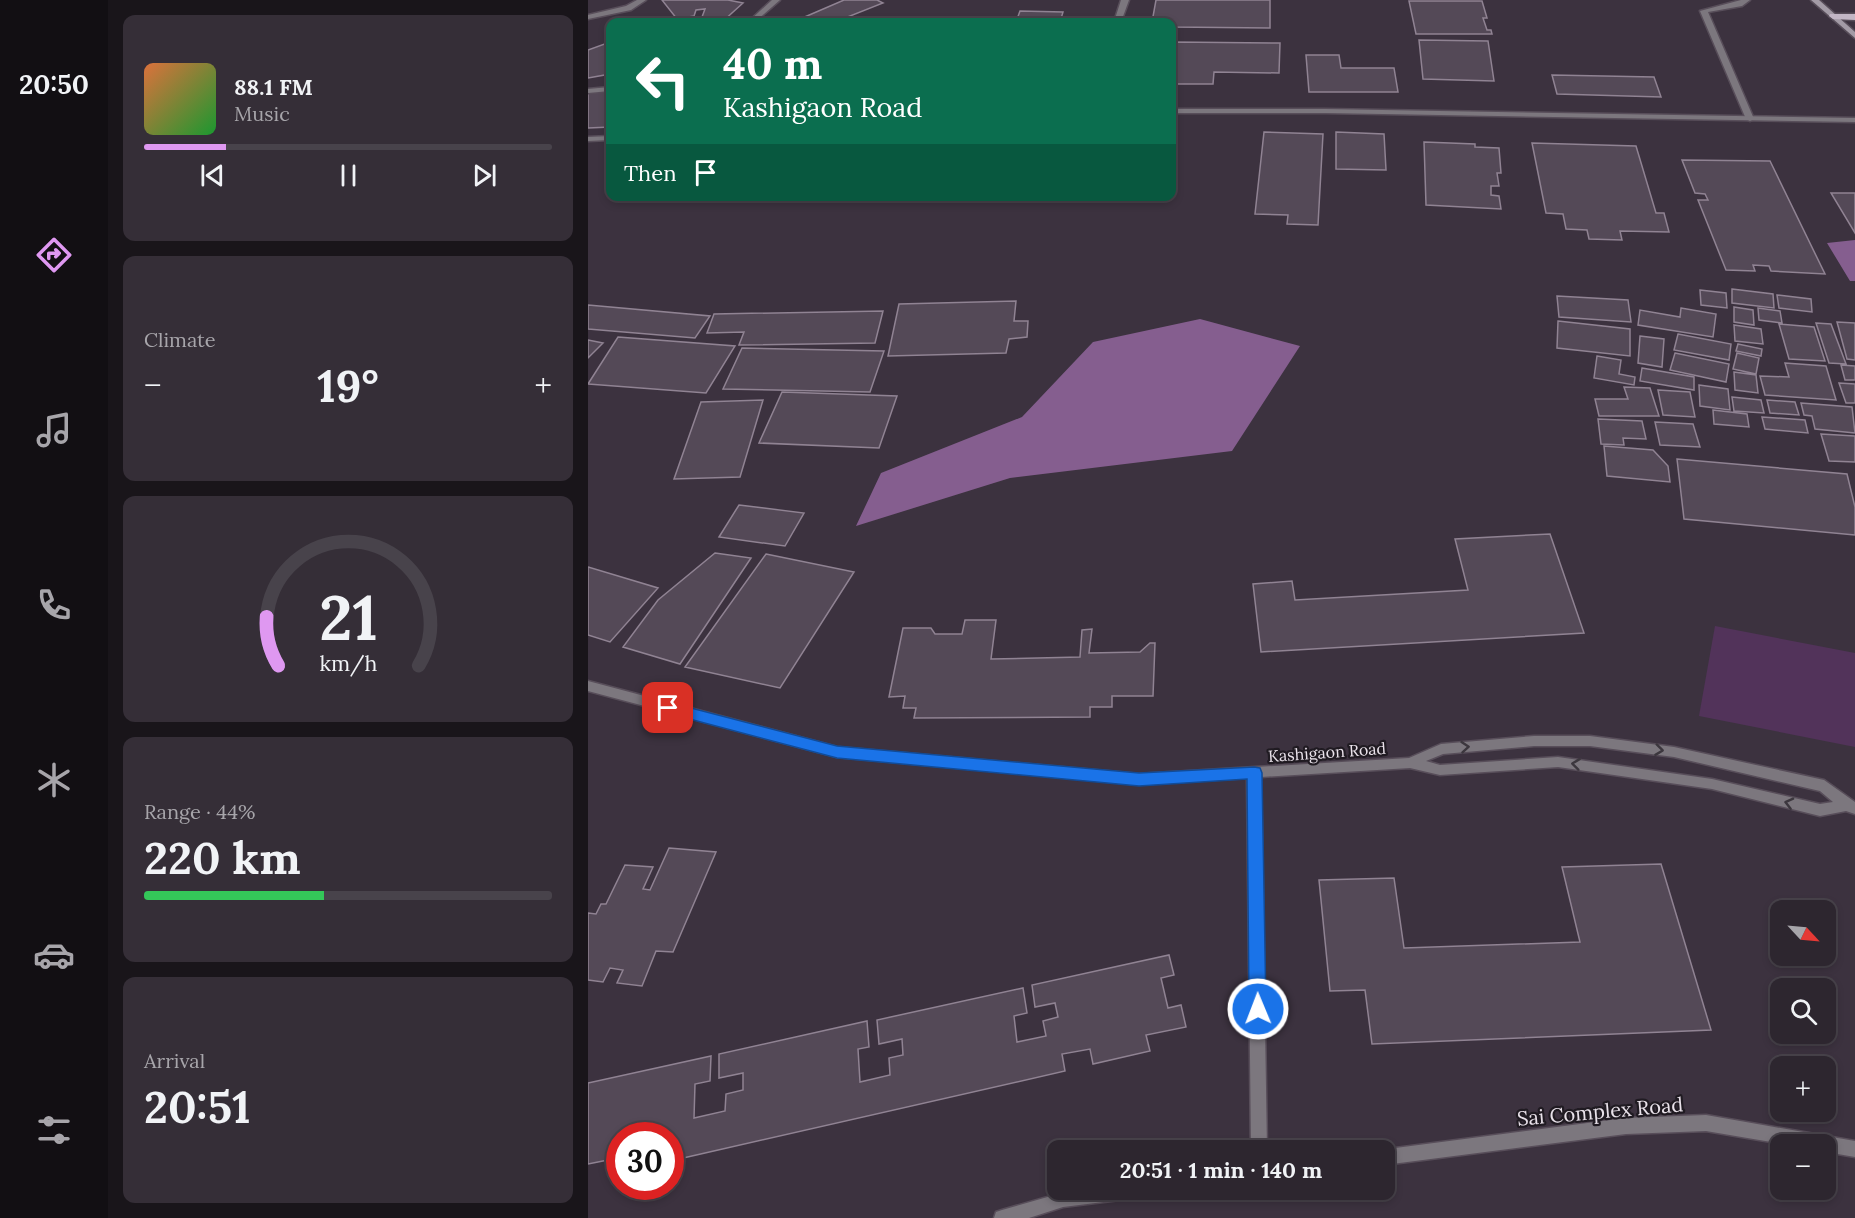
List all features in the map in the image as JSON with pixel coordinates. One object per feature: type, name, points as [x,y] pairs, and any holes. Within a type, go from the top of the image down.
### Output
[{"type":"main road","points":[[1815,0],[1855,36]]},
{"type":"main road","points":[[1833,16],[1855,17]]},
{"type":"street","points":[[588,17],[628,8],[642,0]]},
{"type":"street","points":[[756,18],[776,0]]},
{"type":"street","points":[[1118,18],[1125,0]]},
{"type":"street","points":[[1746,0],[1739,4],[1704,11],[1750,119]]},
{"type":"street","points":[[588,91],[606,89]]},
{"type":"street","points":[[1176,111],[1325,111],[1855,120]]},
{"type":"street","points":[[588,139],[606,138]]},
{"type":"street","name":"Kashigaon Road","points":[[588,686],[837,752],[1139,779],[1410,763],[1440,770],[1558,762],[1712,784],[1820,810],[1850,807]]},
{"type":"street","points":[[1410,763],[1441,749],[1534,741],[1590,741],[1674,752],[1824,786],[1850,807]]},
{"type":"street","points":[[1254,773],[1259,1140]]},
{"type":"street","name":"Sai Complex Road","points":[[1395,1156],[1626,1125],[1706,1123],[1855,1149]]},
{"type":"street","points":[[1002,1218],[1060,1200]]},
{"type":"shaded area","points":[[1855,240],[1855,281],[1850,281],[1827,243]]},
{"type":"shaded area","points":[[1200,319],[1300,346],[1232,451],[1010,478],[856,526],[881,473],[1022,417],[1093,342]]},
{"type":"shaded area","points":[[1715,626],[1855,653],[1855,747],[1699,716]]},
{"type":"building","points":[[662,0],[728,0],[743,3],[726,18],[701,18],[705,9],[696,10],[694,16],[676,18]]},
{"type":"building","points":[[844,0],[877,0],[883,3],[845,18],[802,18]]},
{"type":"building","points":[[1156,0],[1270,0],[1270,28],[1176,27],[1176,18],[1153,18]]},
{"type":"building","points":[[1409,1],[1482,1],[1487,18],[1483,18],[1487,30],[1491,30],[1492,34],[1416,34]]},
{"type":"building","points":[[1020,11],[1063,12],[1061,18],[1017,18]]},
{"type":"building","points":[[1419,40],[1488,41],[1494,81],[1423,79]]},
{"type":"building","points":[[1176,42],[1280,43],[1279,73],[1214,72],[1213,84],[1176,84]]},
{"type":"building","points":[[606,43],[606,75],[588,78],[588,50]]},
{"type":"building","points":[[1306,55],[1339,55],[1341,68],[1394,68],[1398,92],[1309,92]]},
{"type":"building","points":[[1552,75],[1654,77],[1661,97],[1557,94]]},
{"type":"building","points":[[606,91],[606,127],[588,128],[588,93]]},
{"type":"building","points":[[1264,132],[1323,134],[1318,225],[1287,224],[1288,215],[1255,214]]},
{"type":"building","points":[[1336,132],[1384,134],[1386,170],[1336,169]]},
{"type":"building","points":[[1424,142],[1475,144],[1475,147],[1499,148],[1501,173],[1497,173],[1499,186],[1491,186],[1491,195],[1499,196],[1501,209],[1426,205]]},
{"type":"building","points":[[1532,143],[1636,146],[1656,213],[1664,213],[1669,232],[1620,231],[1622,240],[1589,239],[1587,230],[1566,229],[1563,214],[1546,213]]},
{"type":"building","points":[[1682,160],[1770,161],[1825,274],[1771,271],[1769,266],[1753,265],[1755,271],[1726,270],[1698,200],[1708,200],[1705,194],[1695,193]]},
{"type":"building","points":[[1831,193],[1855,193],[1855,233]]},
{"type":"building","points":[[1732,289],[1773,294],[1774,308],[1732,303]]},
{"type":"building","points":[[1700,290],[1726,293],[1727,308],[1701,305]]},
{"type":"building","points":[[1777,295],[1811,299],[1812,312],[1779,308]]},
{"type":"building","points":[[1557,296],[1628,300],[1631,322],[1559,317]]},
{"type":"building","points":[[1016,301],[1014,321],[1028,321],[1027,337],[1009,339],[1006,353],[888,356],[899,304]]},
{"type":"building","points":[[588,305],[710,316],[695,338],[588,329]]},
{"type":"building","points":[[1734,307],[1753,310],[1754,325],[1734,322]]},
{"type":"building","points":[[1681,308],[1716,314],[1713,337],[1638,325],[1640,310],[1680,317]]},
{"type":"building","points":[[1758,308],[1780,311],[1782,323],[1759,320]]},
{"type":"building","points":[[883,311],[875,343],[739,345],[744,332],[707,333],[714,314]]},
{"type":"building","points":[[1558,321],[1630,329],[1630,356],[1557,348]]},
{"type":"building","points":[[1837,322],[1855,323],[1855,360],[1847,359]]},
{"type":"building","points":[[1816,323],[1831,324],[1846,364],[1829,363]]},
{"type":"building","points":[[1779,324],[1814,327],[1825,361],[1789,359]]},
{"type":"building","points":[[1734,325],[1761,329],[1763,344],[1735,341]]},
{"type":"building","points":[[1678,334],[1731,344],[1729,360],[1674,350]]},
{"type":"building","points":[[1640,336],[1664,339],[1662,367],[1638,363]]},
{"type":"building","points":[[618,337],[735,346],[706,393],[588,384]]},
{"type":"building","points":[[588,340],[603,343],[588,358]]},
{"type":"building","points":[[1738,344],[1762,349],[1761,356],[1736,351]]},
{"type":"building","points":[[742,348],[884,351],[870,392],[723,389]]},
{"type":"building","points":[[1675,353],[1729,364],[1726,382],[1670,370]]},
{"type":"building","points":[[1737,353],[1759,358],[1756,374],[1733,369]]},
{"type":"building","points":[[1597,356],[1621,360],[1619,374],[1635,377],[1634,385],[1594,378]]},
{"type":"building","points":[[1785,363],[1826,366],[1836,400],[1765,395],[1760,376],[1789,377]]},
{"type":"building","points":[[1841,365],[1855,366],[1855,380],[1845,380]]},
{"type":"building","points":[[1642,368],[1694,377],[1694,390],[1640,381]]},
{"type":"building","points":[[1734,372],[1756,375],[1758,393],[1735,390]]},
{"type":"building","points":[[1839,383],[1855,384],[1855,403],[1846,403]]},
{"type":"building","points":[[1699,385],[1728,389],[1730,410],[1700,406]]},
{"type":"building","points":[[1624,387],[1650,388],[1659,416],[1599,416],[1595,399],[1628,399]]},
{"type":"building","points":[[1658,390],[1690,392],[1695,417],[1663,415]]},
{"type":"building","points":[[782,392],[897,396],[879,448],[759,443]]},
{"type":"building","points":[[1732,397],[1761,400],[1764,413],[1734,411]]},
{"type":"building","points":[[763,400],[740,477],[674,479],[701,402]]},
{"type":"building","points":[[1767,400],[1795,402],[1799,415],[1770,413]]},
{"type":"building","points":[[1801,403],[1852,407],[1855,433],[1815,429],[1812,416],[1804,415]]},
{"type":"building","points":[[1713,410],[1747,414],[1749,427],[1714,424]]},
{"type":"building","points":[[1762,417],[1805,420],[1808,433],[1765,429]]},
{"type":"building","points":[[1598,419],[1642,421],[1646,439],[1623,438],[1624,445],[1601,444]]},
{"type":"building","points":[[1655,422],[1693,424],[1700,447],[1660,445]]},
{"type":"building","points":[[1821,434],[1855,436],[1855,462],[1829,461]]},
{"type":"building","points":[[1604,446],[1653,450],[1668,466],[1670,482],[1607,476]]},
{"type":"building","points":[[1677,459],[1847,474],[1855,507],[1855,535],[1684,519]]},
{"type":"building","points":[[739,505],[804,513],[785,546],[719,537]]},
{"type":"building","points":[[1550,534],[1584,633],[1261,652],[1253,584],[1292,581],[1295,600],[1468,590],[1455,539]]},
{"type":"building","points":[[715,553],[751,558],[680,664],[623,647],[658,600]]},
{"type":"building","points":[[766,554],[854,572],[780,688],[685,667]]},
{"type":"building","points":[[588,567],[658,588],[610,642],[588,635]]},
{"type":"building","points":[[965,620],[996,620],[991,659],[1080,657],[1082,630],[1092,629],[1089,653],[1140,652],[1150,643],[1155,643],[1153,696],[1112,696],[1112,707],[1090,707],[1090,717],[914,718],[916,708],[903,708],[905,696],[889,697],[903,628],[931,628],[935,634],[962,634]]},
{"type":"building","points":[[669,848],[716,852],[673,952],[656,951],[642,986],[617,983],[623,970],[610,968],[603,982],[588,980],[588,913],[596,914],[601,904],[606,904],[625,865],[653,867],[643,889],[650,890]]},
{"type":"building","points":[[1661,864],[1711,1030],[1372,1044],[1365,990],[1330,991],[1319,880],[1394,878],[1404,948],[1580,942],[1562,867]]},
{"type":"building","points":[[1169,955],[1174,975],[1161,978],[1168,1008],[1181,1005],[1186,1027],[1146,1035],[1150,1051],[1093,1064],[1090,1049],[1062,1054],[1065,1071],[684,1158],[684,1122],[606,1122],[606,1160],[588,1164],[588,1083],[711,1056],[710,1081],[695,1084],[694,1118],[725,1111],[726,1094],[743,1090],[743,1073],[719,1078],[719,1054],[867,1021],[869,1047],[858,1049],[860,1082],[890,1075],[889,1058],[903,1055],[902,1039],[879,1044],[877,1020],[1023,988],[1027,1013],[1014,1016],[1017,1042],[1046,1036],[1043,1021],[1058,1017],[1055,1003],[1035,1007],[1032,985]]},
{"type":"route","points":[[668,708],[837,752],[1139,779],[1254,773],[1258,1009]]}]
